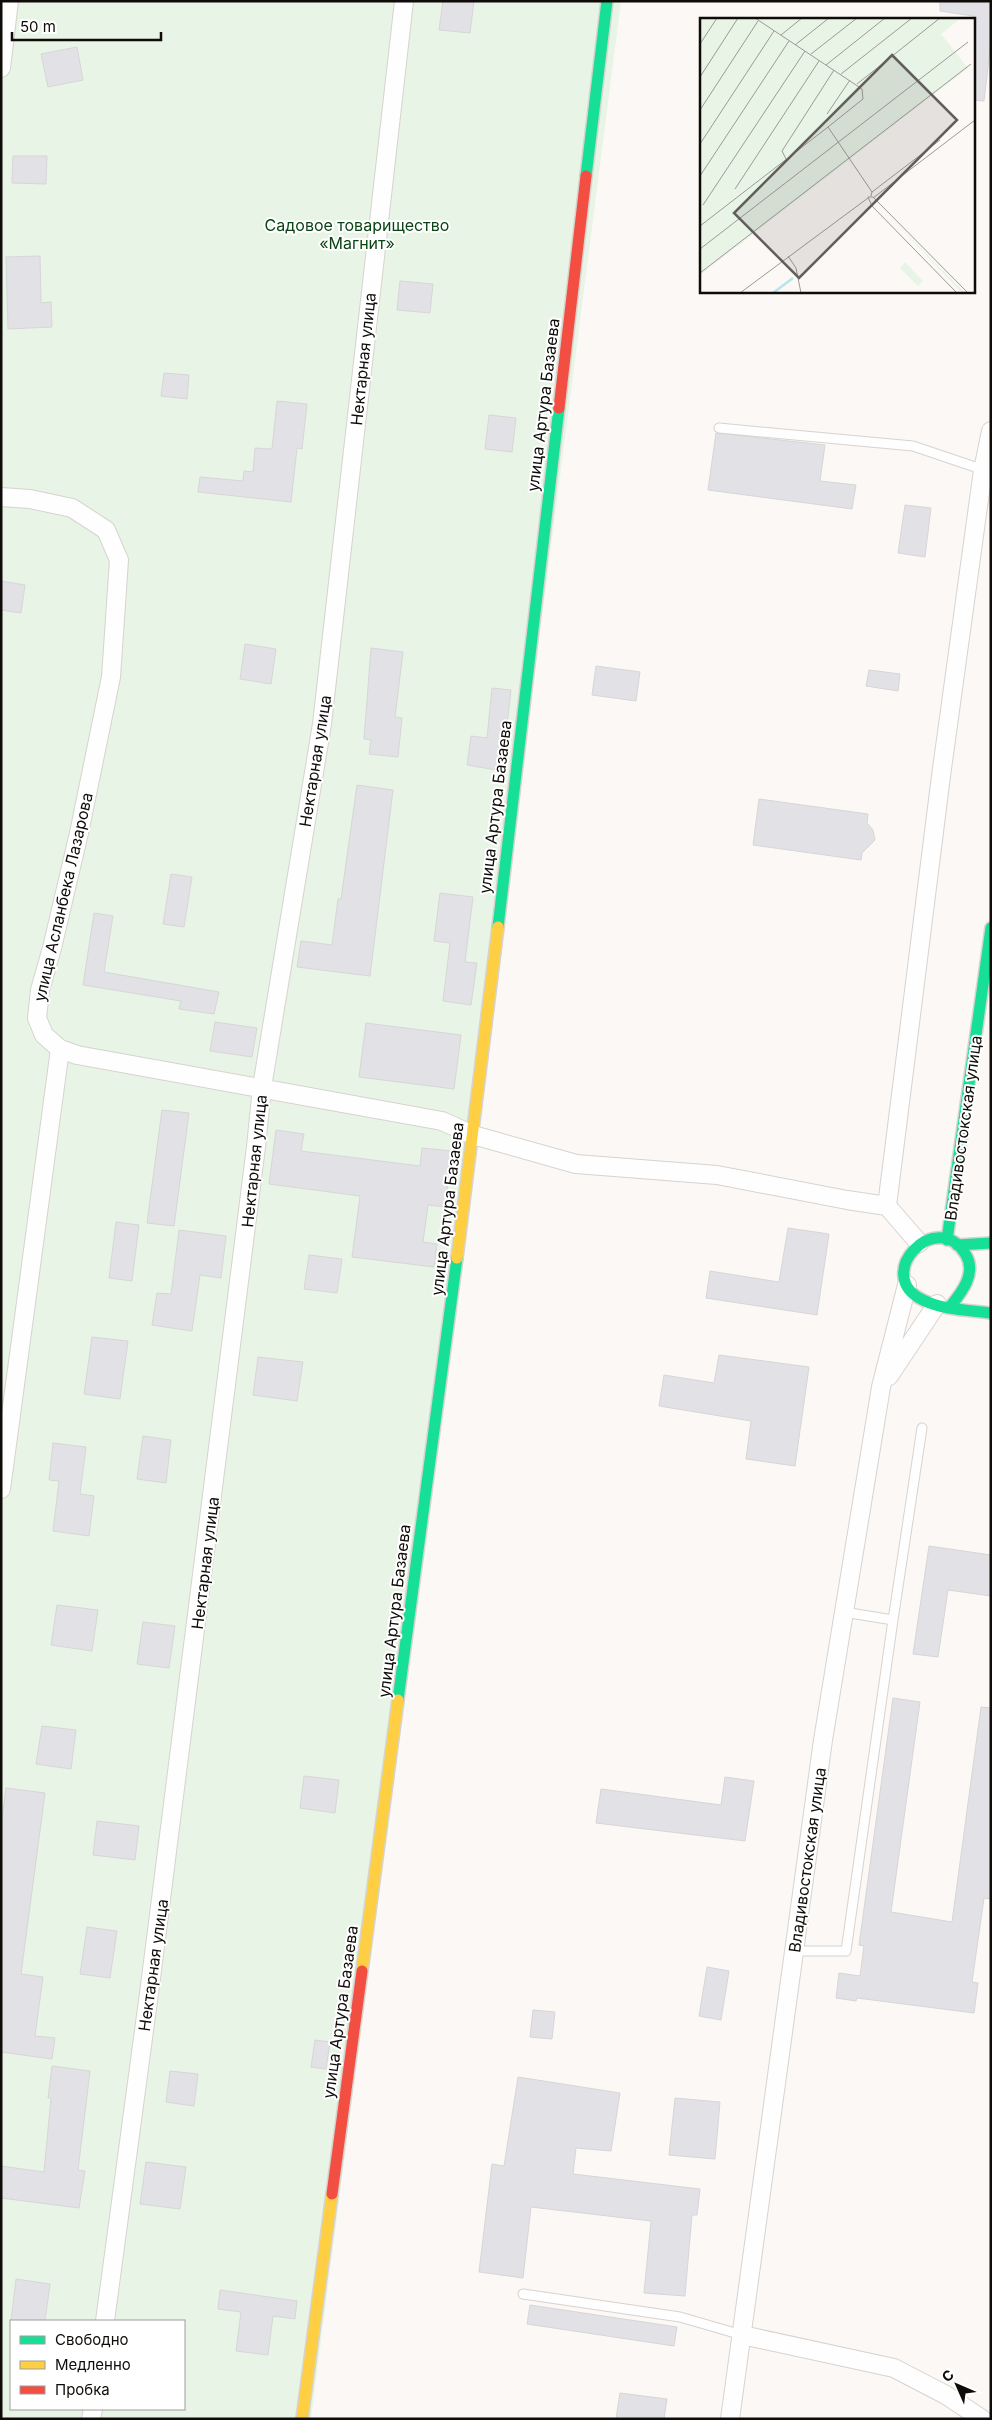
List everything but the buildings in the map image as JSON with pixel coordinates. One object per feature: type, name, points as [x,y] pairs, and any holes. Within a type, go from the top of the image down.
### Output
[{"type":"street","points":[[1,68],[9,1]]},
{"type":"street","name":"Нектарная улица","points":[[104,2320],[202,1583],[262,1087],[322,724],[404,1]]},
{"type":"street","name":"улица Артура Базаева","points":[[302,2419],[473,1135],[607,1]]},
{"type":"street","points":[[919,1243],[888,1206],[941,776],[987,471],[991,431]]},
{"type":"street","name":"улица Асланбека Лазарова","points":[[1,497],[30,499],[72,508],[106,530],[119,560],[112,677],[79,833],[52,948],[40,990],[37,1018],[44,1035],[60,1049],[86,1057],[262,1087],[442,1121],[473,1135],[576,1164],[717,1175],[846,1200],[888,1206]]},
{"type":"street","name":"Владивостокская улица","points":[[952,1242],[991,928]]},
{"type":"street","points":[[1,1489],[60,1049]]},
{"type":"street","name":"Владивостокская улица","points":[[730,2419],[823,1740],[881,1387],[907,1285],[904,1271],[905,1262],[910,1252],[919,1243],[936,1238],[952,1242],[969,1263],[970,1276],[965,1288],[943,1305],[881,1387]]},
{"type":"street","points":[[952,1242],[991,1243]]},
{"type":"street","points":[[907,1285],[914,1294],[926,1302],[991,1312]]},
{"type":"street","points":[[742,2335],[894,2368],[946,2395],[978,2417]]},
{"type":"lane","points":[[720,428],[913,446],[987,471]]},
{"type":"lane","points":[[794,1951],[846,1951],[922,1428]]},
{"type":"lane","points":[[844,1612],[893,1620]]},
{"type":"lane","points":[[523,2294],[680,2317],[742,2335]]},
{"type":"green space","name":"Садовое товарищество «Магнит»","points":[[1,1],[621,1],[311,2419],[1,2419]]},
{"type":"traffic: fast","points":[[586,176],[607,1]]},
{"type":"traffic: fast","points":[[498,927],[559,408]]},
{"type":"traffic: fast","points":[[947,1240],[991,928]]},
{"type":"traffic: fast","points":[[950,1307],[959,1296],[969,1276],[969,1262],[966,1255],[954,1242],[940,1238],[926,1241],[914,1250],[906,1262],[904,1276],[909,1289],[923,1300],[939,1306],[991,1313]]},
{"type":"traffic: fast","points":[[957,1245],[991,1243]]},
{"type":"traffic: fast","points":[[398,1700],[457,1258]]},
{"type":"traffic: slow","points":[[457,1258],[498,927]]},
{"type":"traffic: slow","points":[[362,1971],[398,1700]]},
{"type":"traffic: slow","points":[[302,2419],[332,2194]]},
{"type":"traffic: jam","points":[[559,408],[586,176]]},
{"type":"traffic: jam","points":[[332,2194],[362,1971]]}]
